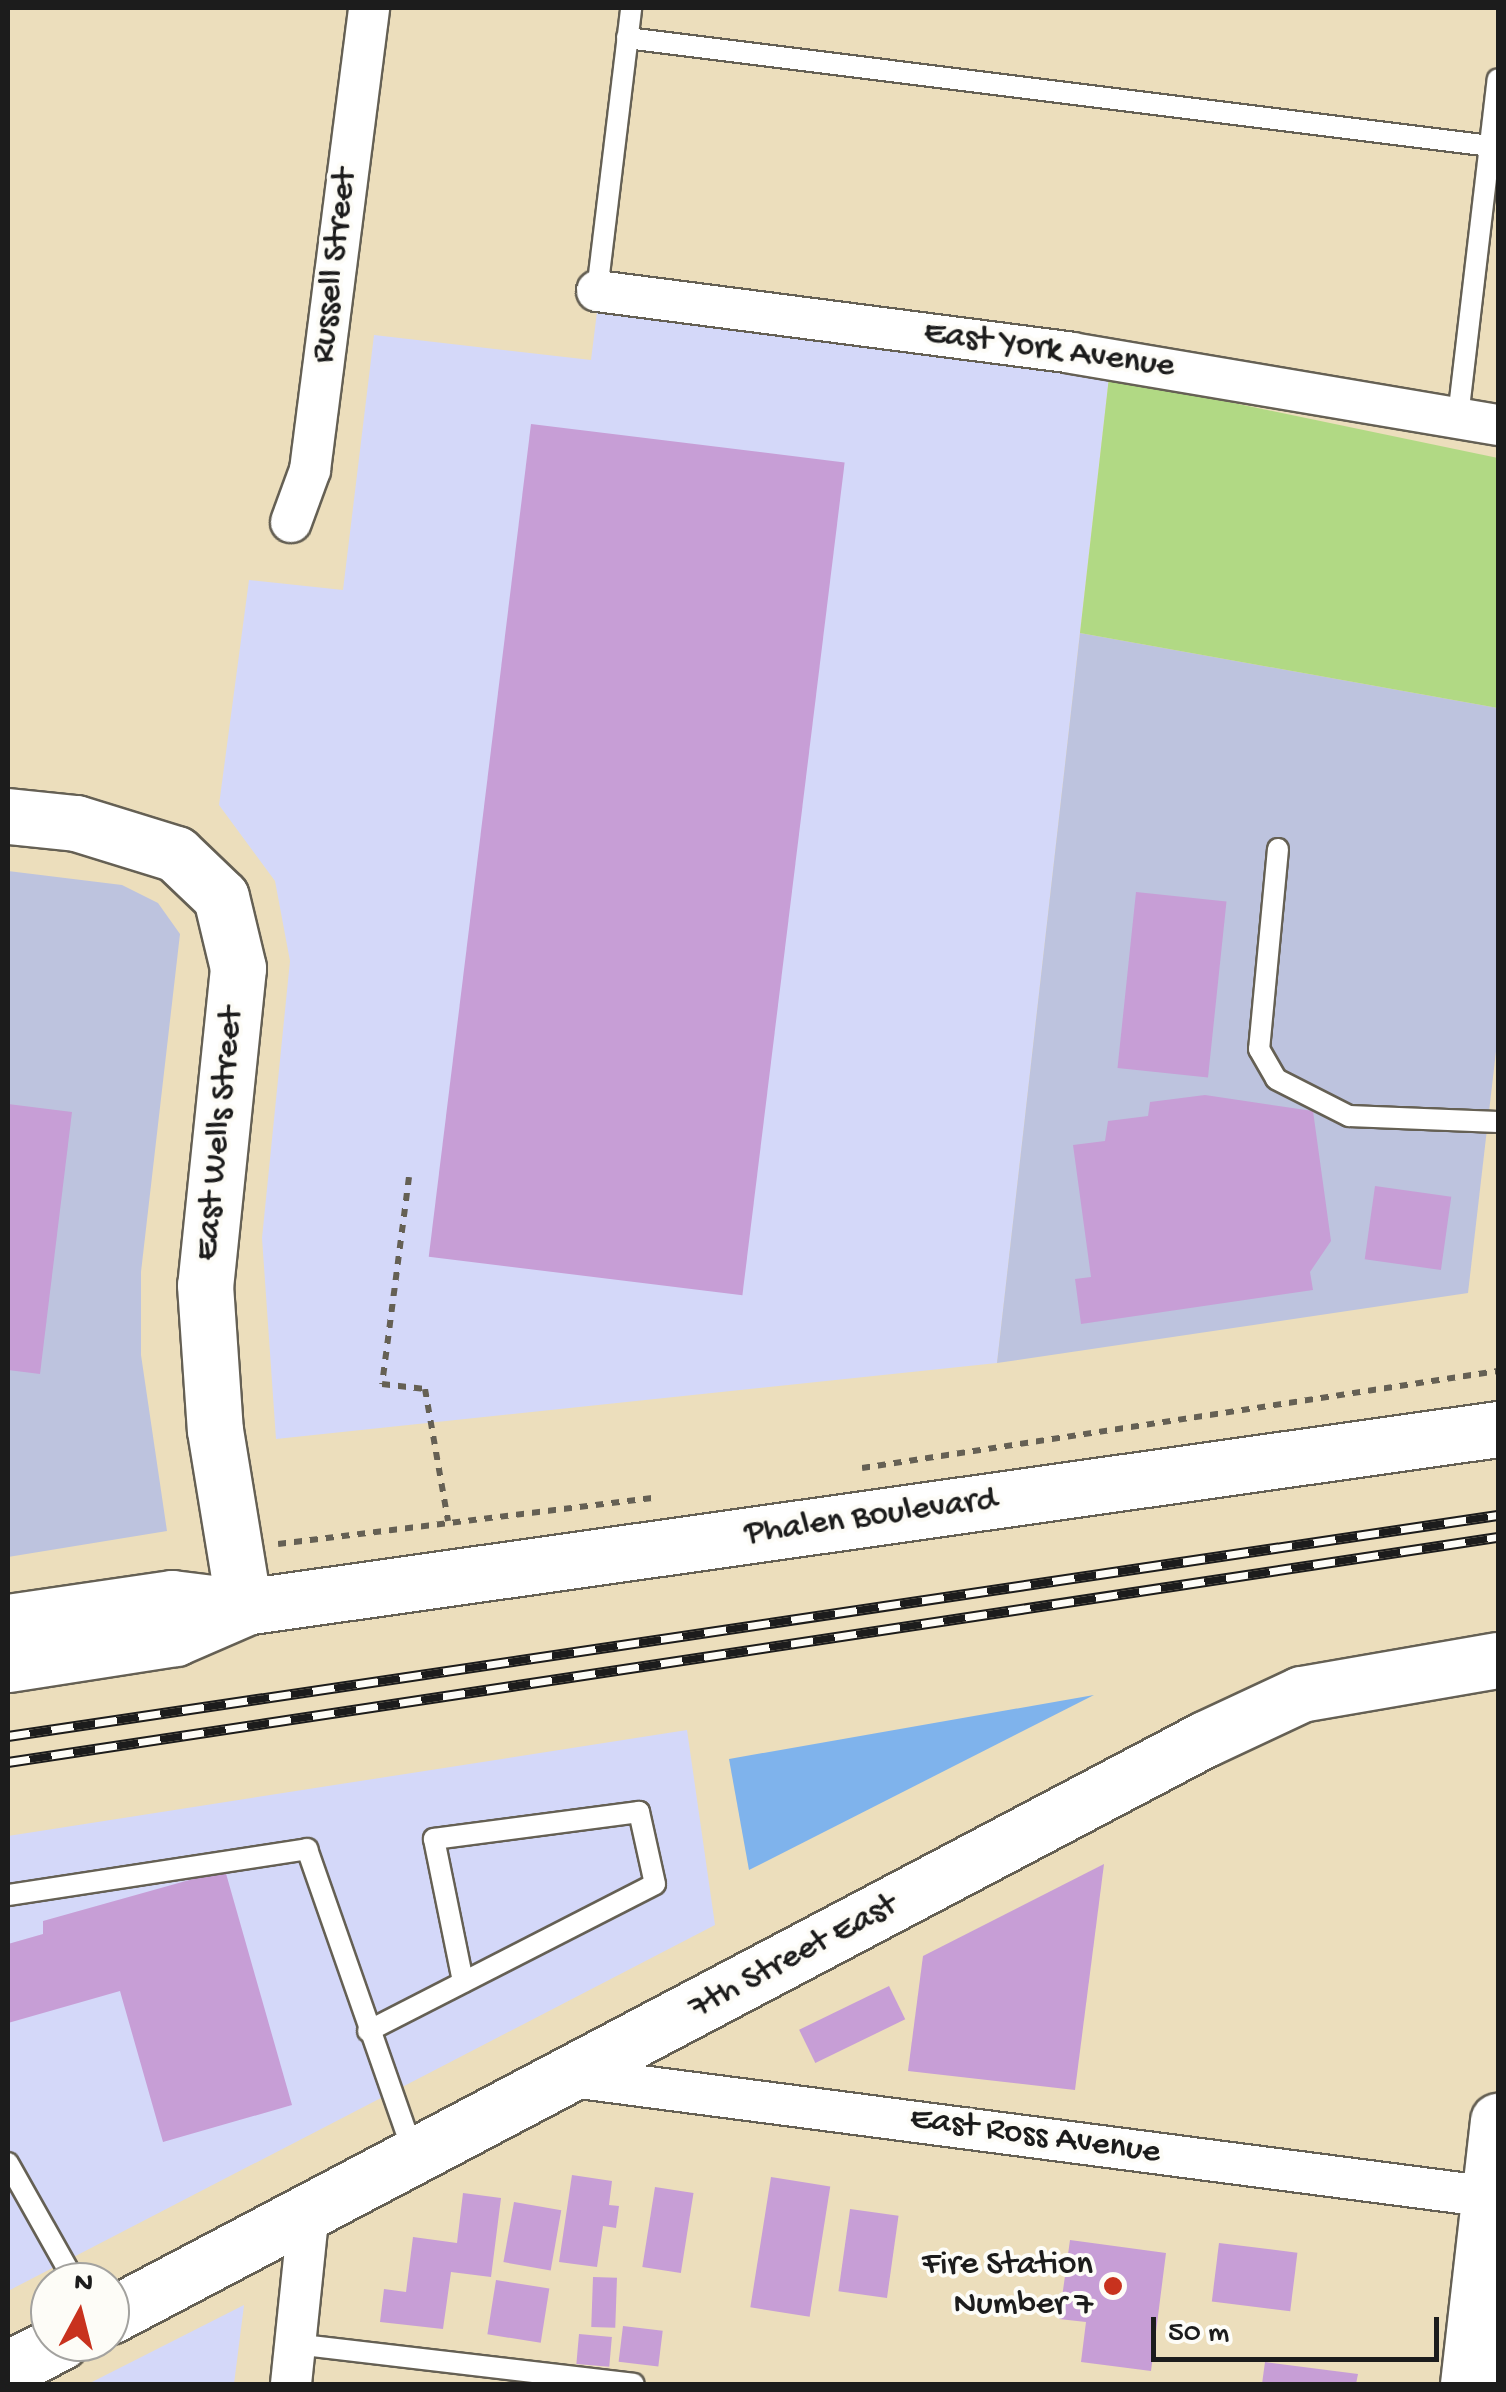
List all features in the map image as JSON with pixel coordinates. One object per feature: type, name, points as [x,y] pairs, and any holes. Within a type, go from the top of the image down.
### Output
[{"type":"street","name":"Russell Street","points":[[291,522],[310,470],[369,8]]},
{"type":"street","name":"East York Avenue","points":[[597,291],[1072,352],[1498,425]]},
{"type":"street","name":"East Wells Street","points":[[8,816],[76,823],[176,854],[221,897],[238,968],[205,1286],[215,1430],[244,1608]]},
{"type":"street","name":"Phalen Boulevard","points":[[8,1664],[175,1638],[244,1608],[1498,1429]]},
{"type":"street","name":"Phalen Boulevard","points":[[8,1622],[172,1598],[244,1608]]},
{"type":"street","name":"7th Street East","points":[[130,2305],[1301,1694],[1498,1660]]},
{"type":"street","name":"East Ross Avenue","points":[[572,2077],[1493,2197]]},
{"type":"street","points":[[1468,2384],[1493,2197],[1498,2121]]},
{"type":"street","points":[[291,2384],[308,2210]]},
{"type":"lane","points":[[597,291],[631,8]]},
{"type":"lane","points":[[627,38],[1490,146]]},
{"type":"lane","points":[[1458,418],[1498,79]]},
{"type":"lane","points":[[1278,849],[1260,1049],[1276,1078],[1349,1116],[1498,1122]]},
{"type":"lane","points":[[368,2032],[655,1884],[640,1812],[434,1839],[464,1982]]},
{"type":"lane","points":[[8,1895],[308,1849],[414,2157]]},
{"type":"lane","points":[[8,2163],[64,2262]]},
{"type":"lane","points":[[295,2344],[634,2384]]},
{"type":"path","points":[[409,1177],[382,1384],[425,1389],[448,1521]]},
{"type":"path","points":[[854,1470],[1498,1372]]},
{"type":"path","points":[[292,1543],[670,1496]]},
{"type":"shaded area","points":[[597,312],[1109,377],[997,1363],[276,1439],[262,1238],[290,961],[275,881],[219,805],[249,580],[343,590],[374,335],[591,360]]},
{"type":"shaded area","points":[[1080,633],[1498,708],[1498,1034],[1468,1293],[997,1363]]},
{"type":"shaded area","points":[[8,871],[122,885],[158,903],[180,934],[141,1272],[141,1355],[167,1531],[8,1557]]},
{"type":"shaded area","points":[[687,1730],[715,1925],[64,2262],[30,2262],[30,2280],[8,2291],[8,1836]]},
{"type":"shaded area","points":[[244,2305],[234,2384],[88,2384]]},
{"type":"green space","points":[[1109,377],[1498,458],[1498,708],[1080,633]]},
{"type":"water","points":[[1094,1695],[749,1870],[729,1759]]},
{"type":"building","points":[[531,424],[845,463],[742,1295],[429,1257]]},
{"type":"building","points":[[1136,892],[1227,902],[1208,1078],[1117,1068]]},
{"type":"building","points":[[1205,1095],[1313,1111],[1331,1241],[1310,1272],[1313,1290],[1081,1324],[1075,1279],[1091,1277],[1073,1145],[1105,1141],[1108,1121],[1148,1116],[1150,1102]]},
{"type":"building","points":[[8,1104],[72,1112],[40,1374],[8,1370]]},
{"type":"building","points":[[1375,1186],[1451,1197],[1441,1270],[1365,1259]]},
{"type":"building","points":[[1104,1864],[1075,2090],[908,2071],[923,1956]]},
{"type":"building","points":[[225,1870],[292,2105],[163,2142],[120,1991],[8,2023],[8,1944],[43,1934],[43,1921]]},
{"type":"building","points":[[889,1986],[905,2019],[815,2063],[799,2030]]},
{"type":"building","points":[[572,2175],[612,2181],[609,2205],[619,2206],[616,2228],[603,2226],[597,2267],[559,2262]]},
{"type":"building","points":[[771,2177],[830,2186],[810,2317],[750,2307]]},
{"type":"building","points":[[655,2187],[694,2193],[681,2273],[642,2267]]},
{"type":"building","points":[[463,2193],[501,2198],[491,2277],[451,2272],[443,2329],[380,2322],[384,2289],[406,2292],[413,2237],[457,2243]]},
{"type":"building","points":[[514,2202],[561,2210],[551,2270],[503,2262]]},
{"type":"building","points":[[850,2209],[899,2216],[887,2298],[838,2291]]},
{"type":"building","name":"Fire Station Number 7","points":[[1070,2240],[1166,2253],[1151,2371],[1081,2362],[1086,2322],[1059,2319]]},
{"type":"building","points":[[1219,2243],[1297,2253],[1290,2311],[1212,2302]]},
{"type":"building","points":[[593,2277],[617,2278],[615,2328],[591,2327]]},
{"type":"building","points":[[496,2280],[549,2288],[541,2343],[487,2334]]},
{"type":"building","points":[[623,2326],[663,2331],[658,2367],[619,2362]]},
{"type":"building","points":[[579,2334],[612,2337],[609,2367],[576,2364]]},
{"type":"building","points":[[1265,2362],[1358,2374],[1356,2384],[1262,2384]]},
{"type":"railway","points":[[8,1736],[1498,1515]]},
{"type":"railway","points":[[8,1762],[1498,1537]]},
{"type":"place","name":"Fire Station Number 7","points":[[1113,2286]]}]
